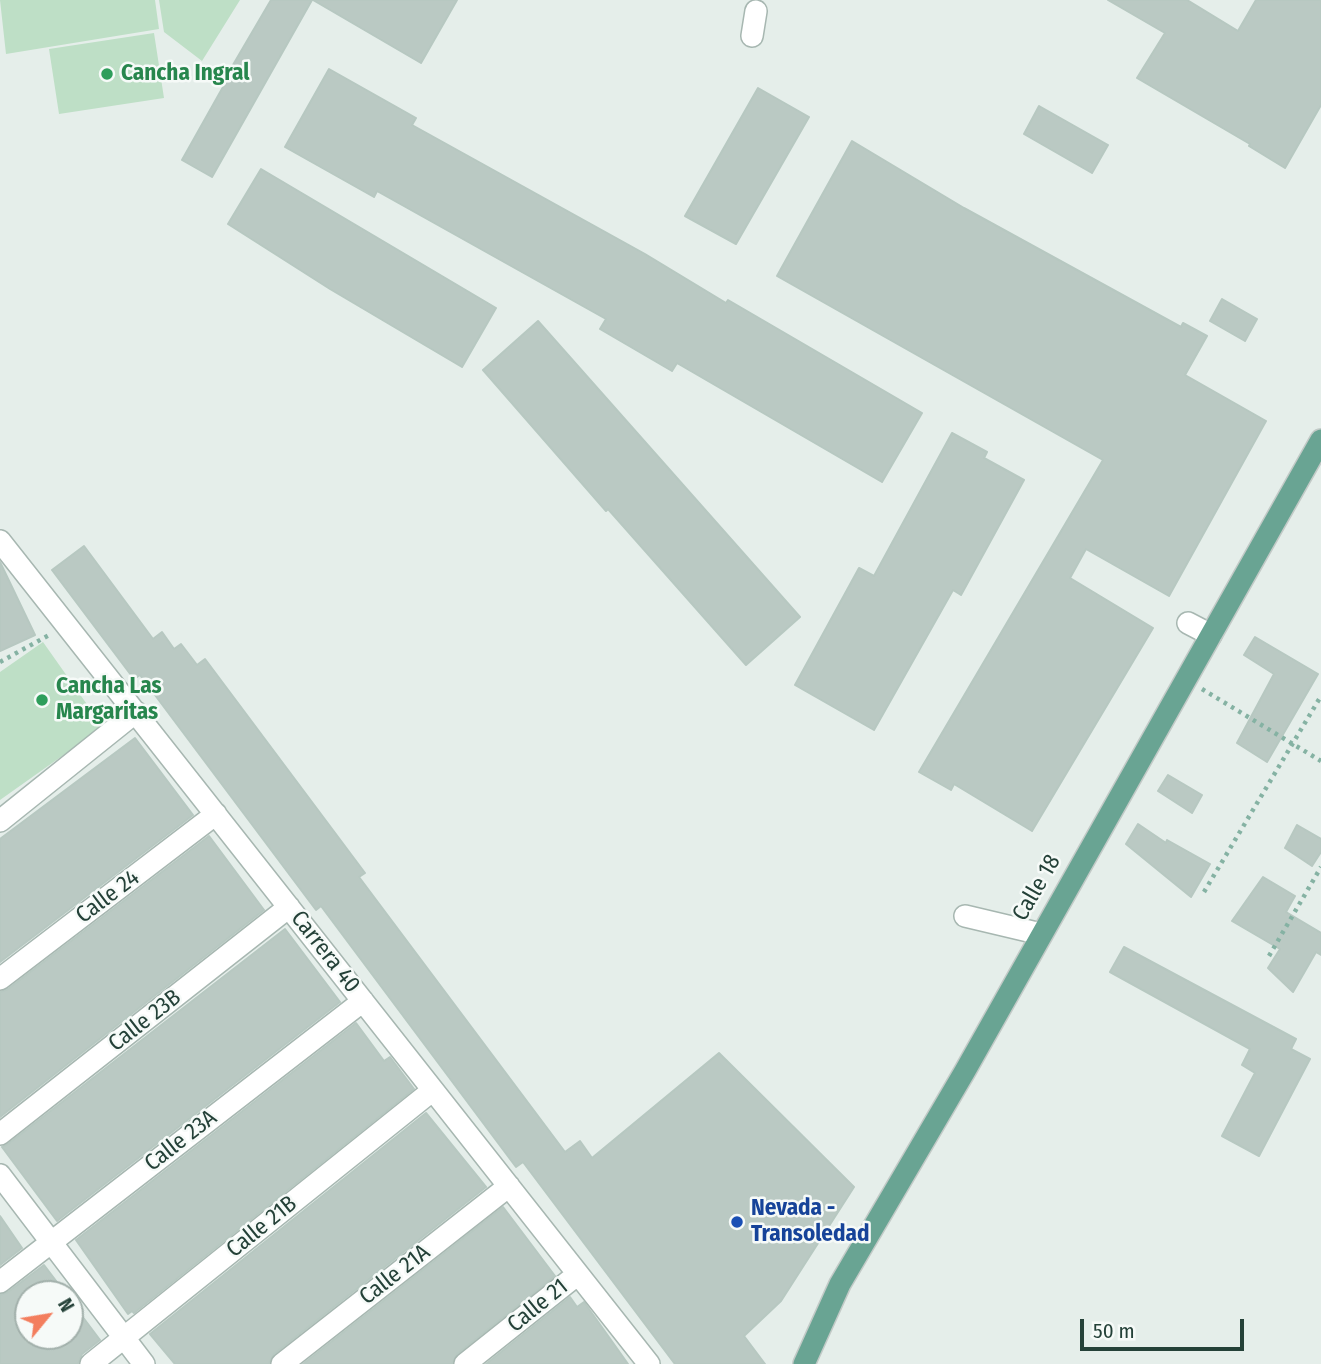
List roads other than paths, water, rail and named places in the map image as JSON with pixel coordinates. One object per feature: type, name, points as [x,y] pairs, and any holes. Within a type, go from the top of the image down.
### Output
[{"type":"main road","name":"Calle 18","points":[[804,1364],[840,1284],[959,1082],[1321,440]]},
{"type":"street","points":[[752,36],[756,12]]},
{"type":"street","name":"Carrera 40","points":[[3,549],[136,712],[649,1364]]},
{"type":"street","points":[[1188,623],[1211,635]]},
{"type":"street","points":[[0,821],[136,712]]},
{"type":"street","name":"Calle 24","points":[[0,979],[216,814]]},
{"type":"street","name":"Calle 23B","points":[[0,1134],[289,907]]},
{"type":"street","points":[[965,916],[1041,934]]},
{"type":"street","name":"Calle 23A","points":[[0,1282],[363,1001]]},
{"type":"street","name":"Calle 21B","points":[[91,1364],[433,1090]]},
{"type":"street","points":[[0,1175],[144,1364]]},
{"type":"street","name":"Calle 21A","points":[[282,1364],[509,1186]]},
{"type":"street","name":"Calle 21","points":[[465,1364],[578,1274]]},
{"type":"place","name":"Cancha Ingral","points":[[107,74]]},
{"type":"place","name":"Cancha Las Margaritas","points":[[42,700]]},
{"type":"place","name":"Nevada - Transoledad","points":[[737,1222]]}]
